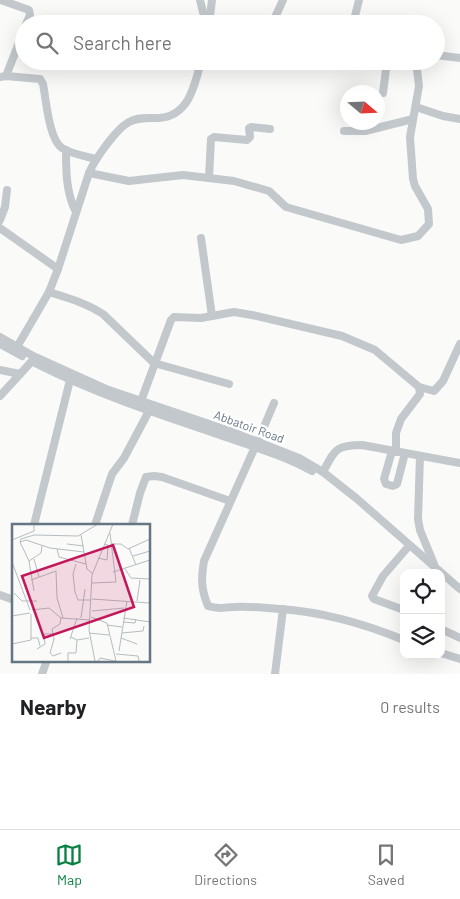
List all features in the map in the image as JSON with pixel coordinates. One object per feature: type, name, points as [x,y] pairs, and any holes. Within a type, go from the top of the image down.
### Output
[{"type":"street","points":[[1,0],[29,10],[30,15]]},
{"type":"street","points":[[200,0],[204,15]]},
{"type":"street","points":[[209,15],[212,0]]},
{"type":"street","points":[[276,15],[284,0]]},
{"type":"street","points":[[355,15],[359,0]]},
{"type":"street","points":[[15,50],[3,76],[40,79],[43,84],[53,136],[57,144],[66,150],[96,159]]},
{"type":"street","points":[[445,56],[460,58]]},
{"type":"street","points":[[17,347],[49,292],[89,172],[96,159],[129,122],[138,119],[166,117],[177,113],[185,107],[195,85],[199,70]]},
{"type":"street","points":[[384,85],[386,70]]},
{"type":"street","points":[[89,172],[129,181],[184,176],[234,181],[265,190],[286,207],[401,240],[418,236],[429,224],[428,209],[413,179],[410,137],[419,86],[417,70]]},
{"type":"street","points":[[416,107],[443,116],[460,119]]},
{"type":"street","points":[[344,131],[368,131],[414,119]]},
{"type":"street","points":[[209,178],[211,139],[214,137],[247,140],[250,137],[249,128],[251,126],[270,129]]},
{"type":"street","points":[[66,150],[66,171],[71,203],[76,212]]},
{"type":"street","points":[[0,220],[7,190]]},
{"type":"street","points":[[0,228],[58,269]]},
{"type":"street","points":[[201,238],[212,316]]},
{"type":"street","points":[[49,292],[85,303],[96,309],[154,363],[230,384]]},
{"type":"street","points":[[141,401],[154,363],[174,316],[201,318],[234,312],[349,338],[375,350],[419,386],[434,391],[443,381],[460,344]]},
{"type":"street","name":"Abbatoir Road","points":[[0,337],[70,374],[106,390],[141,401],[256,444],[327,479],[434,569]]},
{"type":"street","name":"Abbatoir Road","points":[[0,344],[70,380],[149,411],[299,458],[323,472],[356,498],[434,569]]},
{"type":"street","points":[[0,396],[32,361]]},
{"type":"street","points":[[0,370],[20,374]]},
{"type":"street","points":[[34,524],[70,380]]},
{"type":"street","points":[[405,453],[397,484],[393,486],[386,484],[384,479],[394,451],[396,433],[401,419],[420,394],[419,386]]},
{"type":"street","points":[[274,403],[204,561],[201,576],[202,592],[208,606],[219,609],[233,607],[282,609],[315,613],[379,630],[400,638]]},
{"type":"street","points":[[95,524],[112,474],[128,452],[149,411]]},
{"type":"street","points":[[323,472],[335,450],[343,446],[362,445],[460,464]]},
{"type":"street","points":[[420,456],[418,519],[435,569]]},
{"type":"street","points":[[132,524],[146,478],[154,476],[162,477],[230,501]]},
{"type":"street","points":[[400,609],[374,599],[372,596],[383,576],[408,547]]},
{"type":"street","name":"Abbatoir Road","points":[[445,578],[460,589]]},
{"type":"street","points":[[445,581],[460,594]]},
{"type":"street","points":[[0,595],[12,599]]},
{"type":"street","points":[[275,674],[282,609]]},
{"type":"street","points":[[445,631],[460,638]]},
{"type":"street","points":[[445,654],[460,659]]},
{"type":"street","points":[[42,674],[46,662]]}]
